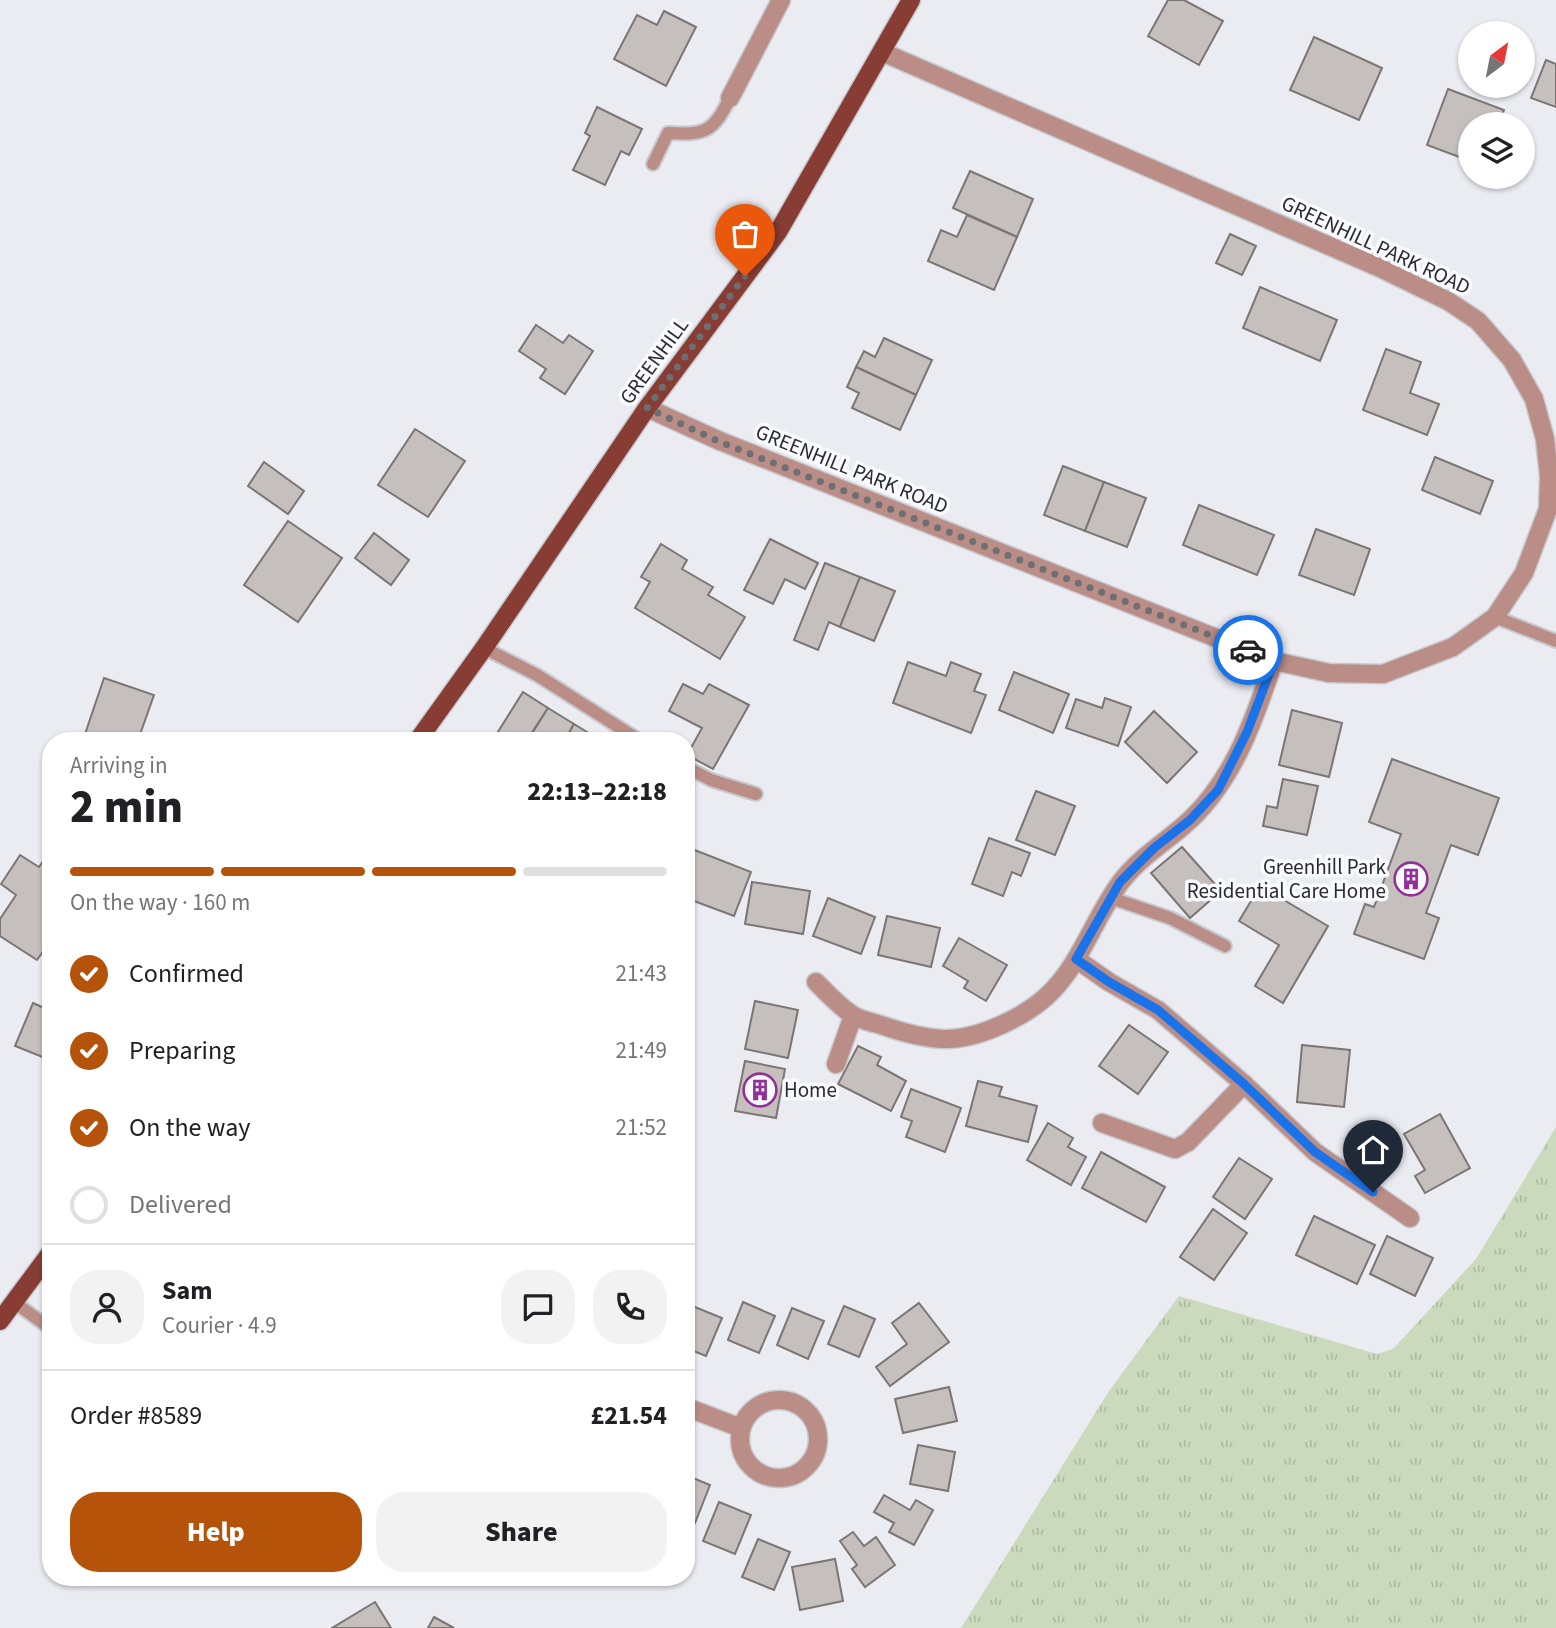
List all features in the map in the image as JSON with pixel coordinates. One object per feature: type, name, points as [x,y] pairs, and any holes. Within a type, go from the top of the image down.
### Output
[{"type":"main road","name":"GREENHILL","points":[[424,732],[647,408],[778,232],[911,0]]},
{"type":"main road","points":[[0,1321],[14,1302],[42,1275]]},
{"type":"street","points":[[730,97],[781,0]]},
{"type":"street","name":"GREENHILL PARK ROAD","points":[[647,408],[720,442],[1274,661],[1329,673],[1383,674],[1453,647],[1494,617],[1524,573],[1548,509],[1549,476],[1545,439],[1534,399],[1512,360],[1478,321],[1448,301],[1378,267],[882,52]]},
{"type":"street","points":[[816,982],[853,1016],[903,1033],[945,1039],[984,1032],[1022,1014],[1052,991],[1076,959],[1120,882],[1154,848],[1190,820],[1218,790],[1253,720],[1274,661]]},
{"type":"street","points":[[1076,959],[1109,982],[1158,1010],[1244,1084],[1315,1152],[1410,1218]]},
{"type":"street","points":[[836,1063],[853,1016]]},
{"type":"street","points":[[1102,1124],[1175,1149],[1188,1142],[1244,1084]]},
{"type":"street","points":[[783,1399],[804,1408],[813,1419],[818,1445],[805,1469],[786,1478],[772,1478],[752,1468],[743,1456],[741,1427],[747,1415],[759,1404],[783,1399]]},
{"type":"street","points":[[695,1410],[741,1427]]},
{"type":"lane","points":[[653,164],[668,133],[692,134],[709,129],[719,121],[730,97]]},
{"type":"lane","points":[[1494,617],[1556,641]]},
{"type":"lane","points":[[484,648],[537,675],[626,732]]},
{"type":"lane","points":[[695,772],[711,780],[756,794]]},
{"type":"lane","points":[[1111,898],[1170,918],[1225,946]]},
{"type":"lane","points":[[14,1302],[42,1322]]},
{"type":"green space","points":[[1556,1127],[1556,1628],[961,1628],[1109,1391],[1179,1296],[1377,1354],[1393,1349],[1476,1259]]},
{"type":"building","points":[[1168,0],[1184,0],[1223,21],[1199,65],[1148,36]]},
{"type":"building","points":[[664,11],[696,27],[666,86],[614,59],[637,15],[657,25]]},
{"type":"building","points":[[1314,37],[1382,68],[1359,120],[1290,90]]},
{"type":"building","points":[[1546,60],[1556,64],[1556,107],[1531,98],[1535,98],[1535,88]]},
{"type":"building","points":[[1448,89],[1458,93],[1458,98],[1472,98],[1504,110],[1458,112],[1458,157],[1427,145]]},
{"type":"building","points":[[597,107],[642,129],[629,155],[621,151],[605,185],[573,170],[590,136],[585,133]]},
{"type":"building","points":[[970,171],[1033,199],[1017,237],[953,208]]},
{"type":"building","points":[[967,215],[1017,237],[994,290],[928,261],[941,230],[957,237]]},
{"type":"building","points":[[1230,234],[1256,246],[1242,275],[1216,263]]},
{"type":"building","points":[[1260,287],[1337,320],[1320,361],[1243,328]]},
{"type":"building","points":[[536,325],[563,343],[569,335],[593,351],[565,394],[540,378],[546,369],[519,351]]},
{"type":"building","points":[[884,338],[932,360],[916,395],[856,367],[864,351],[875,357]]},
{"type":"building","points":[[1386,349],[1421,362],[1410,393],[1439,404],[1427,435],[1363,410]]},
{"type":"building","points":[[856,367],[916,395],[900,430],[852,408],[859,393],[847,387]]},
{"type":"building","points":[[415,429],[465,461],[428,517],[378,485]]},
{"type":"building","points":[[1435,457],[1493,481],[1480,514],[1422,490]]},
{"type":"building","points":[[264,462],[304,491],[288,514],[248,486]]},
{"type":"building","points":[[1063,466],[1104,482],[1085,531],[1044,515]]},
{"type":"building","points":[[1104,482],[1146,498],[1127,547],[1085,531]]},
{"type":"building","points":[[1199,505],[1274,535],[1257,575],[1183,545]]},
{"type":"building","points":[[288,521],[342,558],[298,622],[244,585]]},
{"type":"building","points":[[1316,529],[1370,549],[1354,595],[1299,575]]},
{"type":"building","points":[[374,533],[409,560],[391,585],[355,558]]},
{"type":"building","points":[[770,539],[818,563],[805,589],[785,579],[773,604],[744,590]]},
{"type":"building","points":[[661,544],[687,560],[682,569],[713,587],[708,595],[745,617],[720,659],[635,608],[650,582],[641,577]]},
{"type":"building","points":[[825,563],[860,577],[840,627],[829,622],[818,650],[794,640]]},
{"type":"building","points":[[860,577],[895,591],[874,641],[840,627]]},
{"type":"building","points":[[908,662],[946,676],[951,662],[981,674],[974,691],[986,695],[971,733],[893,703]]},
{"type":"building","points":[[1014,672],[1069,694],[1053,733],[999,710]]},
{"type":"building","points":[[104,678],[154,695],[141,732],[86,732]]},
{"type":"building","points":[[683,684],[703,694],[709,684],[749,705],[713,769],[695,759],[695,741],[702,728],[669,711]]},
{"type":"building","points":[[523,692],[548,708],[532,732],[498,732]]},
{"type":"building","points":[[1105,698],[1131,707],[1118,746],[1066,728],[1076,699],[1102,708]]},
{"type":"building","points":[[548,708],[574,724],[570,732],[533,732]]},
{"type":"building","points":[[1292,710],[1342,723],[1329,777],[1279,765]]},
{"type":"building","points":[[1154,711],[1197,752],[1167,783],[1125,742]]},
{"type":"building","points":[[574,724],[587,732],[570,732]]},
{"type":"building","name":"Greenhill Park Residential Care Home","points":[[1392,759],[1499,798],[1478,855],[1451,845],[1426,913],[1439,918],[1424,959],[1354,934],[1365,904],[1374,907],[1401,834],[1369,822]]},
{"type":"building","points":[[1283,779],[1318,786],[1307,835],[1263,826],[1267,806],[1277,808]]},
{"type":"building","points":[[1036,791],[1075,806],[1055,855],[1016,840]]},
{"type":"building","points":[[989,838],[1030,853],[1021,876],[1012,872],[1003,896],[972,884]]},
{"type":"building","points":[[1182,847],[1221,891],[1190,918],[1151,873]]},
{"type":"building","points":[[695,850],[751,872],[734,916],[695,901]]},
{"type":"building","points":[[20,855],[39,867],[42,863],[42,953],[37,960],[0,936],[0,919],[16,895],[1,884]]},
{"type":"building","points":[[752,882],[810,891],[803,934],[745,924]]},
{"type":"building","points":[[1260,886],[1328,926],[1283,1003],[1255,986],[1279,945],[1239,921]]},
{"type":"building","points":[[828,898],[875,917],[861,954],[813,936]]},
{"type":"building","points":[[887,916],[940,928],[931,967],[878,955]]},
{"type":"building","points":[[959,938],[1007,965],[986,1001],[964,988],[968,981],[943,966]]},
{"type":"building","points":[[755,1001],[798,1010],[788,1058],[745,1049]]},
{"type":"building","points":[[33,1003],[42,1007],[42,1057],[15,1046]]},
{"type":"building","points":[[1129,1025],[1168,1052],[1138,1094],[1099,1066]]},
{"type":"building","points":[[1302,1045],[1350,1050],[1344,1107],[1297,1102]]},
{"type":"building","points":[[858,1046],[881,1057],[877,1065],[906,1081],[891,1111],[838,1084]]},
{"type":"building","name":"Home","points":[[745,1061],[785,1069],[776,1118],[735,1111]]},
{"type":"building","points":[[978,1081],[1002,1087],[999,1096],[1037,1106],[1028,1142],[966,1126]]},
{"type":"building","points":[[911,1089],[961,1108],[945,1152],[906,1137],[912,1121],[901,1117]]},
{"type":"building","points":[[1440,1114],[1470,1168],[1425,1193],[1415,1176],[1425,1170],[1404,1134]]},
{"type":"building","points":[[1048,1123],[1073,1138],[1068,1147],[1086,1157],[1071,1185],[1027,1160]]},
{"type":"building","points":[[1101,1152],[1165,1187],[1146,1222],[1082,1188]]},
{"type":"building","points":[[1239,1158],[1272,1179],[1245,1219],[1213,1197]]},
{"type":"building","points":[[1213,1209],[1247,1233],[1214,1280],[1180,1257]]},
{"type":"building","points":[[1314,1216],[1375,1245],[1357,1284],[1296,1255]]},
{"type":"building","points":[[1387,1236],[1433,1258],[1415,1296],[1370,1274]]},
{"type":"building","points":[[743,1302],[775,1316],[759,1353],[728,1340]]},
{"type":"building","points":[[919,1303],[949,1342],[890,1386],[876,1367],[907,1344],[892,1323]]},
{"type":"building","points":[[844,1306],[875,1319],[859,1357],[828,1344]]},
{"type":"building","points":[[695,1307],[722,1318],[706,1356],[695,1352]]},
{"type":"building","points":[[792,1308],[824,1321],[808,1359],[777,1345]]},
{"type":"building","points":[[949,1387],[957,1421],[903,1433],[895,1399]]},
{"type":"building","points":[[918,1445],[955,1452],[948,1491],[910,1484]]},
{"type":"building","points":[[695,1479],[710,1485],[695,1523]]},
{"type":"building","points":[[884,1495],[910,1510],[916,1500],[933,1510],[914,1545],[889,1532],[894,1523],[874,1512]]},
{"type":"building","points":[[719,1502],[751,1515],[735,1554],[703,1541]]},
{"type":"building","points":[[853,1532],[864,1546],[876,1537],[895,1565],[865,1587],[852,1569],[857,1565],[840,1541]]},
{"type":"building","points":[[758,1539],[790,1552],[774,1590],[742,1577]]},
{"type":"building","points":[[835,1559],[843,1601],[800,1610],[792,1567]]},
{"type":"building","points":[[375,1602],[391,1628],[332,1628]]},
{"type":"building","points":[[434,1617],[454,1628],[428,1628]]},
{"type":"way so far","points":[[745,276],[647,408],[720,442],[1248,650]]},
{"type":"place","name":"Greenhill Park Residential Care Home","points":[[1411,879]]},
{"type":"place","name":"Home","points":[[760,1090]]},
{"type":"route","points":[[1248,650],[1274,661],[1258,708],[1237,756],[1218,790],[1190,820],[1154,848],[1120,882],[1076,959],[1109,982],[1158,1010],[1244,1084],[1315,1152],[1373,1192]]}]
